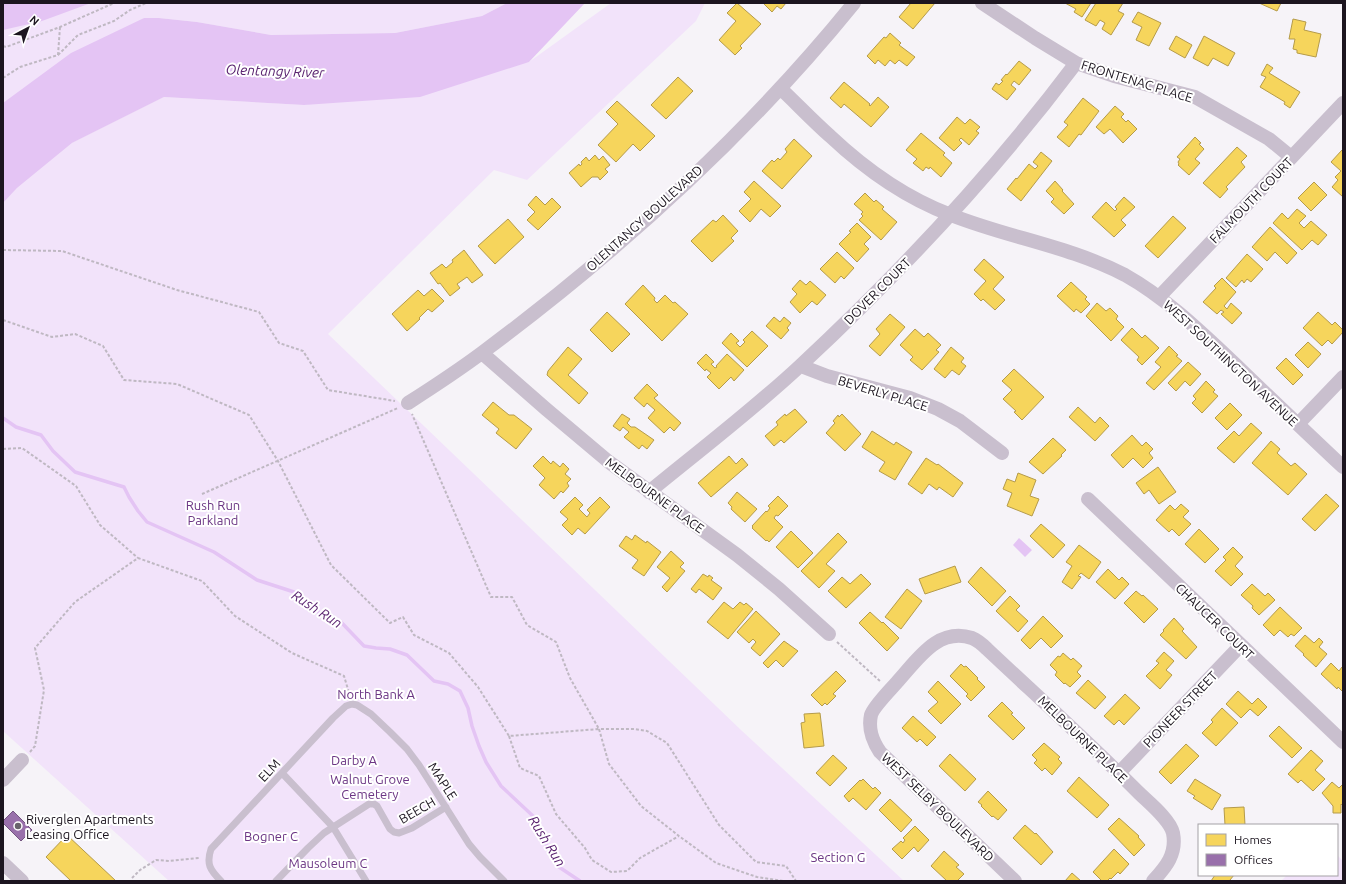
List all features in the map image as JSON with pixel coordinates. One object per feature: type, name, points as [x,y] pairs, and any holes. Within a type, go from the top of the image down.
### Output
[{"type":"street","name":"OLENTANGY BOULEVARD","points":[[408,404],[482,353],[595,264],[648,218],[725,145],[780,88],[854,3]]},
{"type":"street","name":"FRONTENAC PLACE","points":[[982,3],[1076,63],[1114,76],[1194,97],[1269,139],[1291,157]]},
{"type":"street","name":"DOVER COURT","points":[[649,492],[801,366],[911,257],[950,215],[1020,134],[1076,63]]},
{"type":"street","name":"WEST SOUTHINGTON AVENUE","points":[[780,88],[855,158],[883,179],[921,201],[950,215],[978,225],[1073,252],[1124,275],[1159,297],[1200,331],[1343,467]]},
{"type":"street","name":"FALMOUTH COURT","points":[[1159,297],[1343,103]]},
{"type":"street","name":"MELBOURNE PLACE","points":[[482,353],[609,462],[780,588],[829,634]]},
{"type":"street","name":"BEVERLY PLACE","points":[[801,366],[827,376],[910,398],[938,409],[960,421],[1002,453]]},
{"type":"street","points":[[1298,424],[1343,377]]},
{"type":"street","name":"CHAUCER COURT","points":[[1088,499],[1343,742]]},
{"type":"street","name":"MELBOURNE PLACE","points":[[889,690],[930,646],[942,638],[956,636],[974,638],[1119,773],[1167,821],[1173,832],[1172,856],[1166,868],[1153,881]]},
{"type":"street","name":"PIONEER STREET","points":[[1119,773],[1241,645]]},
{"type":"street","name":"WEST SELBY BOULEVARD","points":[[889,690],[871,713],[870,727],[872,741],[880,752],[1015,881]]},
{"type":"street","points":[[3,780],[22,760]]},
{"type":"street","points":[[3,863],[22,881]]},
{"type":"lane","name":"ELM","points":[[208,857],[212,849],[333,718],[346,706],[352,704]]},
{"type":"lane","name":"MAPLE","points":[[352,704],[358,705],[371,714],[407,749],[476,853],[504,881]]},
{"type":"lane","points":[[282,773],[333,827],[366,881]]},
{"type":"lane","name":"BEECH","points":[[276,881],[324,833],[370,804],[374,804],[380,810],[390,829],[399,834],[412,828],[446,807]]},
{"type":"lane","points":[[208,857],[209,865],[221,881]]},
{"type":"path","points":[[3,46],[6,47],[60,27],[114,3]]},
{"type":"path","points":[[3,78],[20,67],[58,55],[78,35],[114,21],[130,10],[146,3]]},
{"type":"path","points":[[58,55],[60,27]]},
{"type":"path","points":[[3,250],[62,251],[177,290],[259,312],[278,343],[303,351],[328,390],[408,404]]},
{"type":"path","points":[[3,320],[52,337],[75,334],[103,346],[124,380],[177,384],[249,415],[278,461],[331,565],[390,623],[403,617],[414,635],[449,653],[478,687],[509,736],[520,768],[539,776],[556,814],[585,848],[592,860],[611,872],[627,870],[640,858],[679,836]]},
{"type":"path","points":[[202,494],[408,404]]},
{"type":"path","points":[[408,404],[491,597],[512,597],[527,625],[556,642],[570,678],[599,729],[610,764],[641,806],[716,863],[757,877],[783,881]]},
{"type":"path","points":[[3,448],[22,448],[76,486],[100,525],[138,558],[202,581],[235,616],[292,653],[344,676],[352,704]]},
{"type":"path","points":[[35,746],[44,690],[35,648],[75,602],[138,558]]},
{"type":"path","points":[[829,634],[889,690]]},
{"type":"path","points":[[509,736],[599,729],[634,729],[647,731],[667,743],[719,825],[756,862],[786,866],[796,881]]},
{"type":"path","points":[[132,878],[140,870],[156,860],[169,861],[208,857]]},
{"type":"green space","points":[[3,3],[507,3],[482,16],[395,33],[271,35],[197,22],[144,18],[3,103]]},
{"type":"green space","name":"Rush Run Parkland","points":[[611,3],[705,3],[696,21],[527,180],[494,170],[328,334],[741,730],[904,881],[169,881],[3,731],[3,203],[17,188],[72,143],[164,97],[304,105],[529,62]]},
{"type":"green space","points":[[1338,856],[1343,861],[1343,881],[1281,881],[1286,876],[1338,876]]},
{"type":"water","points":[[3,3],[91,3],[42,21],[3,30]]},
{"type":"water","name":"Olentangy River","points":[[507,3],[585,3],[529,62],[420,97],[304,105],[164,97],[72,143],[17,188],[3,203],[3,103],[71,53],[144,18],[197,22],[271,35],[395,33],[482,16]]},
{"type":"water","points":[[1019,538],[1032,550],[1025,557],[1013,545]]},
{"type":"building: Homes","points":[[737,3],[761,24],[740,46],[742,48],[735,55],[719,40],[736,21],[727,13]]},
{"type":"building: Homes","points":[[763,3],[786,3],[781,9],[777,6],[772,12]]},
{"type":"building: Homes","points":[[911,3],[935,3],[913,29],[899,17]]},
{"type":"building: Homes","points":[[1065,3],[1091,3],[1082,17],[1074,12],[1076,9]]},
{"type":"building: Homes","points":[[1096,3],[1123,3],[1118,11],[1124,14],[1111,35],[1102,29],[1105,23],[1100,20],[1096,26],[1085,20]]},
{"type":"building: Homes","points":[[1259,3],[1281,3],[1277,11]]},
{"type":"building: Homes","points":[[1138,12],[1161,23],[1149,46],[1136,40],[1142,27],[1132,22]]},
{"type":"building: Homes","points":[[1293,19],[1306,22],[1304,30],[1321,34],[1316,57],[1297,53],[1297,50],[1293,49],[1295,39],[1289,39]]},
{"type":"building: Homes","points":[[890,33],[901,43],[899,45],[915,57],[907,66],[899,60],[895,64],[890,60],[885,66],[878,60],[875,64],[867,56],[884,37],[886,38]]},
{"type":"building: Homes","points":[[1176,36],[1192,45],[1185,58],[1169,49]]},
{"type":"building: Homes","points":[[1204,36],[1235,53],[1228,66],[1213,58],[1208,66],[1193,58]]},
{"type":"building: Homes","points":[[1019,61],[1031,70],[1019,85],[1014,81],[1011,85],[1016,89],[1007,100],[992,89],[996,83],[999,85],[1003,81],[1001,80]]},
{"type":"building: Homes","points":[[1267,64],[1273,68],[1269,73],[1300,92],[1290,108],[1284,104],[1285,102],[1260,87],[1266,77],[1261,75]]},
{"type":"building: Homes","points":[[678,77],[693,91],[666,119],[651,105]]},
{"type":"building: Homes","points":[[844,82],[870,104],[870,106],[878,97],[889,107],[871,127],[844,104],[841,108],[830,98]]},
{"type":"building: Homes","points":[[1083,98],[1099,111],[1081,135],[1079,134],[1069,147],[1057,137],[1068,125],[1064,122]]},
{"type":"building: Homes","points":[[617,101],[655,136],[640,151],[633,144],[616,162],[598,145],[618,124],[606,112]]},
{"type":"building: Homes","points":[[1115,106],[1124,114],[1121,117],[1126,122],[1128,120],[1137,129],[1123,143],[1110,129],[1104,134],[1096,127]]},
{"type":"building: Homes","points":[[957,117],[965,124],[970,119],[980,127],[976,131],[979,133],[969,145],[961,138],[959,140],[962,143],[954,151],[939,138]]},
{"type":"building: Homes","points":[[921,133],[945,153],[943,155],[952,163],[941,177],[930,167],[929,169],[926,167],[923,171],[913,163],[917,159],[906,150]]},
{"type":"building: Homes","points":[[1195,137],[1204,149],[1195,159],[1200,163],[1189,175],[1178,165],[1180,159],[1177,157]]},
{"type":"building: Homes","points":[[794,139],[812,156],[782,189],[762,171],[772,160],[774,162],[778,158],[780,160],[787,152],[785,149]]},
{"type":"building: Homes","points":[[1237,147],[1247,156],[1241,162],[1245,167],[1226,187],[1228,189],[1220,198],[1203,183]]},
{"type":"building: Homes","points":[[1342,150],[1343,197],[1332,187],[1338,180],[1335,177],[1341,171],[1331,162]]},
{"type":"building: Homes","points":[[1041,152],[1052,161],[1021,201],[1007,189],[1029,164],[1035,169],[1038,166],[1033,162]]},
{"type":"building: Homes","points":[[595,155],[599,160],[603,156],[610,165],[605,169],[608,172],[600,180],[598,177],[592,177],[581,187],[569,173],[579,164],[580,166],[582,164],[581,162],[586,157],[589,161]]},
{"type":"building: Homes","points":[[754,181],[781,206],[770,217],[761,209],[750,222],[739,211],[751,199],[744,192]]},
{"type":"building: Homes","points":[[1055,181],[1074,204],[1064,214],[1051,202],[1054,199],[1046,191]]},
{"type":"building: Homes","points":[[1314,182],[1327,195],[1311,211],[1298,198]]},
{"type":"building: Homes","points":[[865,193],[874,202],[876,200],[884,207],[882,209],[897,222],[881,240],[859,220],[863,216],[861,214],[863,212],[854,204]]},
{"type":"building: Homes","points":[[536,196],[545,205],[552,198],[561,207],[538,230],[527,220],[535,212],[528,205]]},
{"type":"building: Homes","points":[[1124,197],[1135,207],[1121,220],[1126,225],[1114,237],[1092,217],[1106,202],[1115,211],[1117,209],[1115,207]]},
{"type":"building: Homes","points":[[1297,209],[1306,216],[1299,223],[1304,228],[1311,221],[1327,235],[1318,245],[1312,240],[1302,250],[1273,223],[1282,213],[1288,219]]},
{"type":"building: Homes","points":[[723,215],[738,231],[731,238],[734,241],[712,262],[691,241],[713,220],[716,222]]},
{"type":"building: Homes","points":[[1173,216],[1186,228],[1158,258],[1145,246]]},
{"type":"building: Homes","points":[[508,219],[524,237],[495,264],[478,246]]},
{"type":"building: Homes","points":[[857,223],[871,237],[864,244],[869,249],[857,262],[839,244],[851,232],[849,231]]},
{"type":"building: Homes","points":[[1270,227],[1297,253],[1287,264],[1275,252],[1267,261],[1252,247]]},
{"type":"building: Homes","points":[[464,250],[483,275],[472,283],[467,277],[457,284],[460,288],[450,296],[430,273],[442,264],[446,268],[453,262],[452,260]]},
{"type":"building: Homes","points":[[837,252],[854,268],[844,279],[841,276],[835,283],[820,269]]},
{"type":"building: Homes","points":[[1247,254],[1263,269],[1251,282],[1247,279],[1244,283],[1242,280],[1236,287],[1226,278]]},
{"type":"building: Homes","points":[[984,259],[1004,277],[993,289],[1005,300],[995,310],[983,299],[981,301],[974,294],[986,281],[974,270]]},
{"type":"building: Homes","points":[[1222,278],[1236,292],[1224,306],[1227,309],[1231,303],[1242,313],[1232,324],[1221,314],[1224,312],[1221,310],[1217,314],[1203,302],[1216,288],[1214,286]]},
{"type":"building: Homes","points":[[800,280],[806,285],[810,281],[826,295],[817,305],[812,301],[800,313],[790,302],[797,294],[792,289]]},
{"type":"building: Homes","points":[[1071,282],[1087,297],[1085,299],[1090,304],[1081,313],[1076,309],[1074,312],[1057,296]]},
{"type":"building: Homes","points":[[643,285],[655,298],[654,300],[657,303],[665,295],[688,314],[662,341],[625,304]]},
{"type":"building: Homes","points":[[432,289],[444,301],[432,312],[428,309],[407,331],[392,314],[418,290],[424,296]]},
{"type":"building: Homes","points":[[1097,303],[1106,311],[1110,308],[1118,316],[1116,319],[1124,327],[1111,341],[1086,316]]},
{"type":"building: Homes","points":[[607,312],[630,334],[612,352],[590,330]]},
{"type":"building: Homes","points":[[1318,312],[1332,325],[1335,322],[1343,330],[1343,332],[1332,344],[1328,340],[1322,346],[1303,328]]},
{"type":"building: Homes","points":[[890,314],[905,327],[880,356],[869,346],[880,334],[876,329]]},
{"type":"building: Homes","points":[[774,317],[780,322],[784,317],[791,323],[787,328],[789,330],[781,339],[766,326]]},
{"type":"building: Homes","points":[[1132,328],[1142,338],[1145,335],[1159,348],[1142,365],[1137,360],[1139,357],[1121,340]]},
{"type":"building: Homes","points":[[915,329],[924,337],[928,333],[941,345],[936,350],[939,352],[922,370],[910,360],[913,357],[900,345]]},
{"type":"building: Homes","points":[[752,331],[768,346],[747,367],[722,343],[731,333],[739,341],[736,343],[740,347],[745,342],[743,340]]},
{"type":"building: Homes","points":[[1308,342],[1321,354],[1308,368],[1295,355]]},
{"type":"building: Homes","points":[[1169,346],[1178,355],[1176,356],[1182,361],[1154,390],[1146,383],[1161,367],[1155,362]]},
{"type":"building: Homes","points":[[568,347],[582,359],[568,375],[588,393],[579,404],[547,375],[548,371]]},
{"type":"building: Homes","points":[[951,347],[964,358],[961,362],[966,366],[959,375],[952,370],[945,378],[934,369]]},
{"type":"building: Homes","points":[[706,354],[714,362],[711,364],[715,368],[727,354],[744,370],[734,381],[731,377],[719,389],[707,377],[711,373],[706,369],[705,371],[697,363]]},
{"type":"building: Homes","points":[[1286,358],[1303,375],[1293,385],[1276,368]]},
{"type":"building: Homes","points":[[1188,362],[1201,374],[1190,386],[1185,381],[1176,391],[1168,383]]},
{"type":"building: Homes","points":[[1014,369],[1044,397],[1022,420],[1014,412],[1016,411],[1003,399],[1012,390],[1002,381]]},
{"type":"building: Homes","points":[[1206,381],[1215,390],[1213,392],[1218,396],[1202,413],[1192,403],[1196,399],[1193,396]]},
{"type":"building: Homes","points":[[647,384],[658,395],[654,398],[681,423],[674,431],[670,427],[664,433],[648,418],[655,410],[647,403],[644,407],[634,398]]},
{"type":"building: Homes","points":[[493,402],[509,415],[514,415],[532,429],[516,449],[496,433],[499,429],[482,415]]},
{"type":"building: Homes","points":[[1230,403],[1242,415],[1227,430],[1215,418]]},
{"type":"building: Homes","points":[[1078,407],[1095,423],[1100,417],[1109,426],[1095,441],[1069,417]]},
{"type":"building: Homes","points":[[795,409],[807,422],[784,443],[781,440],[774,446],[765,436],[778,425],[776,422],[785,414],[786,416]]},
{"type":"building: Homes","points":[[622,414],[630,419],[627,423],[631,427],[635,427],[654,440],[647,449],[642,445],[639,449],[624,437],[629,432],[623,427],[620,431],[613,426]]},
{"type":"building: Homes","points":[[842,414],[861,434],[845,451],[826,433],[835,423],[833,421],[838,415],[839,417]]},
{"type":"building: Homes","points":[[1251,423],[1262,433],[1234,463],[1217,448],[1234,431],[1239,436]]},
{"type":"building: Homes","points":[[872,431],[894,445],[896,442],[912,452],[895,480],[879,471],[885,462],[862,447]]},
{"type":"building: Homes","points":[[1132,435],[1142,446],[1146,442],[1153,449],[1149,453],[1153,458],[1143,468],[1133,458],[1123,468],[1111,455]]},
{"type":"building: Homes","points":[[1053,438],[1066,450],[1061,455],[1062,456],[1043,474],[1029,462]]},
{"type":"building: Homes","points":[[1271,441],[1280,449],[1277,453],[1291,466],[1295,463],[1307,474],[1288,495],[1252,463]]},
{"type":"building: Homes","points":[[543,456],[551,464],[553,461],[560,467],[563,463],[569,469],[565,474],[571,479],[567,483],[569,486],[563,493],[561,491],[554,499],[539,485],[545,478],[533,466]]},
{"type":"building: Homes","points":[[729,456],[736,464],[742,458],[748,465],[711,497],[698,483]]},
{"type":"building: Homes","points":[[926,458],[937,465],[938,464],[963,483],[953,497],[939,487],[937,490],[929,484],[922,494],[908,484]]},
{"type":"building: Homes","points":[[1158,467],[1176,492],[1159,504],[1149,490],[1144,494],[1136,483]]},
{"type":"building: Homes","points":[[1018,473],[1036,480],[1030,496],[1039,499],[1032,516],[1007,506],[1012,493],[1003,489],[1007,479],[1015,482]]},
{"type":"building: Homes","points":[[737,492],[757,509],[745,522],[731,509],[732,507],[728,503]]},
{"type":"building: Homes","points":[[1326,494],[1339,506],[1315,531],[1302,519]]},
{"type":"building: Homes","points":[[778,496],[788,506],[774,518],[783,527],[769,542],[752,528],[752,526],[766,511],[767,512],[770,508],[768,506]]},
{"type":"building: Homes","points":[[575,497],[583,505],[579,509],[587,517],[590,513],[587,510],[600,497],[610,507],[585,534],[578,528],[572,535],[562,525],[568,519],[560,512]]},
{"type":"building: Homes","points":[[1181,504],[1189,511],[1183,517],[1191,524],[1179,536],[1172,529],[1169,532],[1156,520],[1170,505],[1175,510]]},
{"type":"building: Homes","points":[[1041,524],[1065,545],[1053,558],[1030,536]]},
{"type":"building: Homes","points":[[1199,529],[1219,549],[1205,563],[1185,544]]},
{"type":"building: Homes","points":[[791,531],[813,553],[798,568],[776,547]]},
{"type":"building: Homes","points":[[838,533],[847,542],[826,564],[835,571],[819,588],[801,571]]},
{"type":"building: Homes","points":[[635,535],[646,543],[647,541],[661,552],[644,576],[632,568],[638,560],[619,546],[626,536],[632,540]]},
{"type":"building: Homes","points":[[1079,545],[1101,562],[1089,579],[1081,573],[1078,576],[1081,577],[1072,589],[1062,582],[1072,566],[1066,562]]},
{"type":"building: Homes","points":[[1233,547],[1243,557],[1235,566],[1243,574],[1231,586],[1215,571],[1226,560],[1223,557]]},
{"type":"building: Homes","points":[[671,551],[684,563],[680,567],[685,571],[667,592],[662,587],[670,578],[657,567]]},
{"type":"building: Homes","points":[[955,566],[961,582],[925,594],[919,579]]},
{"type":"building: Homes","points":[[981,567],[1006,591],[992,606],[968,582]]},
{"type":"building: Homes","points":[[1108,569],[1119,580],[1122,577],[1129,584],[1115,599],[1096,582]]},
{"type":"building: Homes","points":[[703,574],[708,577],[709,575],[713,578],[711,580],[722,588],[713,600],[699,589],[696,593],[691,589]]},
{"type":"building: Homes","points":[[861,574],[871,584],[846,608],[828,591],[842,577],[850,584]]},
{"type":"building: Homes","points":[[1252,584],[1265,596],[1268,593],[1275,600],[1259,615],[1252,608],[1253,606],[1241,595]]},
{"type":"building: Homes","points":[[907,589],[922,601],[901,629],[885,617]]},
{"type":"building: Homes","points":[[1136,591],[1142,596],[1143,595],[1158,609],[1144,623],[1124,603]]},
{"type":"building: Homes","points":[[1010,596],[1020,606],[1016,610],[1028,621],[1018,632],[996,611]]},
{"type":"building: Homes","points":[[724,602],[733,609],[740,602],[744,605],[746,603],[753,609],[728,639],[707,622]]},
{"type":"building: Homes","points":[[1280,607],[1302,628],[1294,636],[1291,634],[1288,637],[1280,630],[1274,636],[1263,625]]},
{"type":"building: Homes","points":[[756,611],[780,634],[760,656],[751,648],[756,642],[753,639],[749,643],[737,632]]},
{"type":"building: Homes","points":[[870,612],[882,623],[883,622],[899,638],[887,651],[859,623]]},
{"type":"building: Homes","points":[[1043,616],[1063,636],[1051,648],[1041,638],[1030,649],[1021,640]]},
{"type":"building: Homes","points":[[1174,618],[1184,629],[1182,631],[1197,647],[1186,659],[1160,635]]},
{"type":"building: Homes","points":[[1305,635],[1314,643],[1319,638],[1323,642],[1319,647],[1327,654],[1316,667],[1295,646]]},
{"type":"building: Homes","points":[[784,641],[798,651],[783,667],[776,660],[768,668],[763,663]]},
{"type":"building: Homes","points":[[1164,652],[1174,661],[1166,670],[1172,675],[1160,689],[1146,676],[1159,663],[1156,661]]},
{"type":"building: Homes","points":[[1063,653],[1071,660],[1073,658],[1082,666],[1077,672],[1081,676],[1070,687],[1065,683],[1064,684],[1055,675],[1057,672],[1050,665]]},
{"type":"building: Homes","points":[[1331,663],[1339,671],[1342,667],[1343,668],[1343,692],[1338,687],[1337,689],[1321,674]]},
{"type":"building: Homes","points":[[961,664],[964,667],[966,666],[985,687],[971,701],[966,696],[968,694],[950,676]]},
{"type":"building: Homes","points":[[836,671],[846,681],[833,694],[836,696],[827,705],[825,703],[822,706],[811,695]]},
{"type":"building: Homes","points":[[1088,680],[1106,697],[1095,709],[1076,693]]},
{"type":"building: Homes","points":[[938,681],[961,704],[941,724],[928,711],[938,702],[928,692]]},
{"type":"building: Homes","points":[[1238,691],[1252,704],[1258,698],[1267,707],[1258,716],[1250,709],[1241,718],[1226,704]]},
{"type":"building: Homes","points":[[1125,694],[1140,708],[1124,725],[1119,720],[1114,725],[1104,716]]},
{"type":"building: Homes","points":[[1002,702],[1013,713],[1011,714],[1025,728],[1013,740],[988,716]]},
{"type":"building: Homes","points":[[1222,708],[1238,723],[1216,746],[1202,733],[1213,722],[1211,720]]},
{"type":"building: Homes","points":[[820,713],[824,746],[804,748],[801,723],[805,722],[804,714]]},
{"type":"building: Homes","points":[[913,716],[936,737],[927,746],[920,739],[917,742],[902,728]]},
{"type":"building: Homes","points":[[1279,726],[1302,748],[1292,758],[1269,736]]},
{"type":"building: Homes","points":[[1044,743],[1060,757],[1058,759],[1062,763],[1052,775],[1045,768],[1042,771],[1034,763],[1037,760],[1032,755]]},
{"type":"building: Homes","points":[[1186,744],[1199,756],[1171,784],[1159,772]]},
{"type":"building: Homes","points":[[1311,750],[1323,761],[1315,770],[1325,779],[1313,791],[1301,780],[1298,783],[1288,774]]},
{"type":"building: Homes","points":[[950,754],[976,779],[965,791],[939,766]]},
{"type":"building: Homes","points":[[833,755],[847,768],[830,786],[816,773]]},
{"type":"building: Homes","points":[[1079,777],[1109,805],[1097,818],[1067,791]]},
{"type":"building: Homes","points":[[863,779],[873,789],[875,787],[881,793],[866,810],[853,798],[849,802],[844,796],[860,780],[861,781]]},
{"type":"building: Homes","points":[[1195,779],[1221,795],[1212,810],[1193,798],[1195,796],[1187,791]]},
{"type":"building: Homes","points":[[1332,782],[1339,788],[1342,785],[1343,786],[1343,806],[1341,804],[1341,813],[1333,813],[1333,806],[1322,793]]},
{"type":"building: Homes","points":[[988,791],[1007,810],[998,820],[993,816],[992,817],[978,802]]},
{"type":"building: Homes","points":[[890,799],[912,820],[901,832],[879,810]]},
{"type":"building: Homes","points":[[1244,807],[1245,824],[1225,824],[1224,808]]},
{"type":"building: Homes","points":[[1119,818],[1139,836],[1138,837],[1145,845],[1134,856],[1108,829]]},
{"type":"building: Homes","points":[[1025,825],[1035,834],[1036,833],[1053,852],[1041,865],[1013,838]]},
{"type":"building: Homes","points":[[915,826],[929,840],[918,852],[914,847],[902,859],[892,849],[901,841],[903,843],[905,840],[903,838]]},
{"type":"building: Homes","points":[[67,835],[116,881],[71,881],[46,857]]},
{"type":"building: Homes","points":[[1114,849],[1129,864],[1120,874],[1118,872],[1111,879],[1102,881],[1093,872]]},
{"type":"building: Homes","points":[[944,851],[959,865],[956,867],[964,874],[957,881],[947,881],[931,866]]},
{"type":"building: Homes","points":[[1072,873],[1081,881],[1065,881]]},
{"type":"building: Homes","points":[[1214,876],[1233,876],[1230,880],[1232,881],[1211,881]]},
{"type":"building: Offices","name":"Riverglen Apartments Leasing Office","points":[[13,811],[32,830],[21,841],[3,823],[3,821]]},
{"type":"waterway","name":"Rush Run","points":[[3,418],[16,427],[41,435],[53,451],[75,472],[124,487],[138,511],[147,522],[214,552],[257,580],[294,592],[321,614],[340,621],[364,646],[390,649],[407,655],[434,681],[448,684],[460,691],[468,708],[479,746],[486,762],[501,786],[533,816],[559,867],[580,881]]},
{"type":"place","name":"Riverglen Apartments Leasing Office","points":[[18,826]]},
{"type":"park label","name":"North Bank A","points":[[376,694]]},
{"type":"park label","name":"Darby A","points":[[354,760]]},
{"type":"park label","name":"Walnut Grove Cemetery","points":[[370,786]]},
{"type":"park label","name":"Bogner C","points":[[271,836]]},
{"type":"park label","name":"Section G","points":[[838,857]]},
{"type":"park label","name":"Mausoleum C","points":[[328,863]]}]
